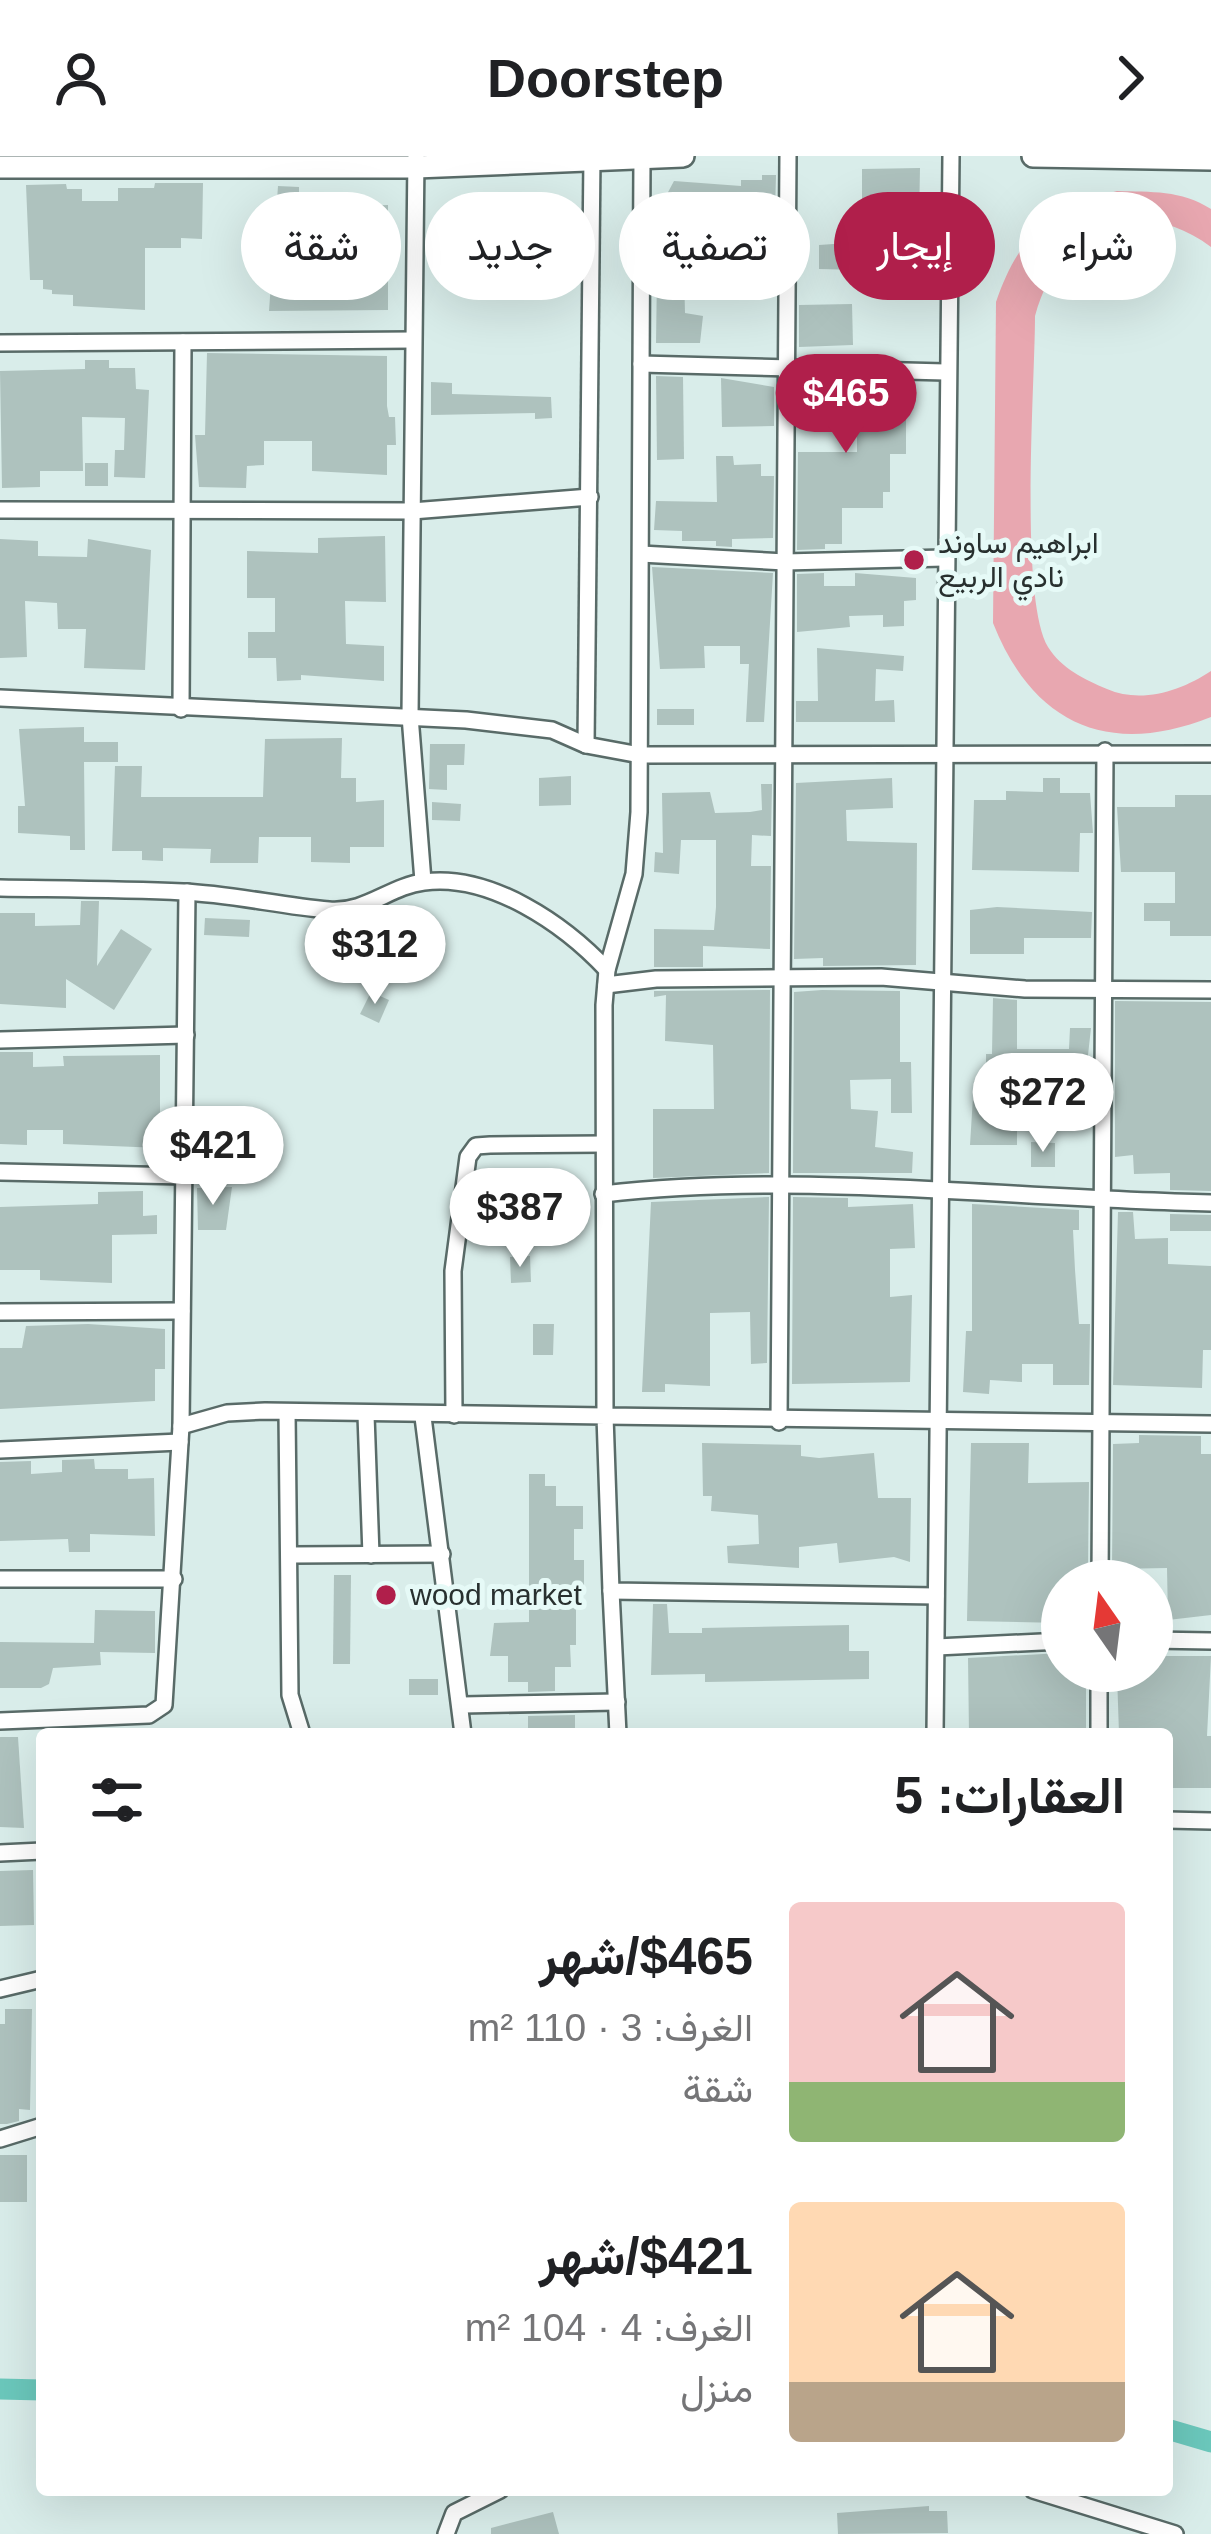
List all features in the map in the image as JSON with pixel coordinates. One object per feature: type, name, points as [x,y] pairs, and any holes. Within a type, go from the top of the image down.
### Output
[{"type":"street","points":[[618,1728],[605,1416],[603,1144],[606,978],[634,874],[640,755],[642,156]]},
{"type":"street","points":[[0,166],[49,161],[416,162],[683,156]]},
{"type":"street","points":[[779,1422],[786,976],[788,156]]},
{"type":"street","points":[[935,1728],[944,1190],[945,373],[951,156]]},
{"type":"street","points":[[1033,156],[1211,159]]},
{"type":"street","points":[[586,745],[592,157]]},
{"type":"street","points":[[416,162],[410,716],[423,881]]},
{"type":"street","points":[[0,343],[413,340]]},
{"type":"street","points":[[181,709],[183,342]]},
{"type":"street","points":[[641,364],[945,373]]},
{"type":"street","points":[[0,510],[412,512],[590,497]]},
{"type":"street","points":[[641,554],[785,562],[944,558]]},
{"type":"street","points":[[0,698],[410,716],[552,730],[586,745],[640,755],[1211,754]]},
{"type":"street","points":[[1100,1560],[1105,751]]},
{"type":"street","points":[[0,888],[187,892],[335,911],[369,906],[423,881],[480,889],[537,910],[563,927],[606,978]]},
{"type":"street","points":[[0,1720],[67,1726],[149,1715],[164,1705],[180,1434],[187,892]]},
{"type":"street","points":[[606,978],[786,976],[1104,990],[1211,989]]},
{"type":"street","points":[[0,1040],[186,1035]]},
{"type":"street","points":[[454,1415],[453,1271],[468,1157],[476,1146],[603,1144]]},
{"type":"street","points":[[0,1172],[185,1176]]},
{"type":"street","points":[[603,1194],[679,1186],[944,1190],[1211,1203]]},
{"type":"street","points":[[0,1312],[182,1311]]},
{"type":"street","points":[[287,1412],[290,1695],[300,1728]]},
{"type":"street","points":[[0,1450],[180,1434],[226,1413],[1211,1424]]},
{"type":"street","points":[[366,1415],[370,1555]]},
{"type":"street","points":[[423,1417],[464,1728]]},
{"type":"street","points":[[292,1556],[442,1554]]},
{"type":"street","points":[[0,1580],[174,1579]]},
{"type":"street","points":[[611,1591],[936,1596]]},
{"type":"street","points":[[1173,1640],[1211,1641]]},
{"type":"street","points":[[937,1647],[1041,1642]]},
{"type":"street","points":[[1099,1692],[1099,1728]]},
{"type":"street","points":[[463,1705],[616,1702]]},
{"type":"street","points":[[1173,1820],[1211,1821]]},
{"type":"street","points":[[0,1852],[36,1851]]},
{"type":"street","points":[[0,1989],[36,1980]]},
{"type":"street","points":[[0,2139],[36,2128]]},
{"type":"street","points":[[446,2534],[454,2513],[488,2496]]},
{"type":"street","points":[[1052,2496],[1175,2534]]},
{"type":"shaded area","points":[[1176,195],[1211,209],[1211,247],[1176,228]]},
{"type":"shaded area","points":[[1019,253],[1019,300],[1041,300],[1035,316],[1031,539],[1039,621],[1048,647],[1082,677],[1133,695],[1174,689],[1211,671],[1211,717],[1139,734],[1107,732],[1078,723],[1052,708],[1029,686],[993,623],[996,302]]},
{"type":"building","points":[[920,168],[920,192],[862,192],[862,169]]},
{"type":"building","points":[[762,175],[776,175],[776,192],[668,192],[674,181],[741,186],[741,180],[762,180]]},
{"type":"building","points":[[155,183],[203,183],[202,239],[181,238],[181,248],[145,248],[145,310],[73,306],[73,295],[52,294],[43,289],[43,280],[30,280],[26,185],[66,184],[67,189],[82,189],[82,201],[118,201],[118,188],[154,188]]},
{"type":"building","points":[[278,186],[299,187],[299,192],[278,192]]},
{"type":"building","points":[[834,244],[834,269],[819,269],[819,245]]},
{"type":"building","points":[[270,300],[388,300],[388,310],[269,311]]},
{"type":"building","points":[[657,300],[685,300],[685,313],[703,316],[700,343],[656,343]]},
{"type":"building","points":[[852,304],[853,345],[799,347],[799,305]]},
{"type":"building","points":[[207,353],[387,356],[387,406],[389,417],[395,417],[396,445],[387,445],[387,475],[312,471],[312,441],[264,441],[264,465],[247,466],[246,488],[199,487],[195,435],[205,435]]},
{"type":"building","points":[[85,360],[109,360],[109,368],[135,368],[136,389],[149,390],[145,478],[114,477],[115,450],[124,450],[125,418],[82,417],[83,471],[40,471],[40,487],[2,488],[0,371],[85,369]]},
{"type":"building","points":[[656,376],[683,377],[684,459],[657,460]]},
{"type":"building","points":[[721,378],[774,387],[774,426],[722,427]]},
{"type":"building","points":[[431,382],[452,383],[452,394],[551,397],[552,418],[535,419],[535,413],[431,415]]},
{"type":"building","points":[[798,383],[893,383],[892,400],[906,400],[906,454],[890,454],[890,492],[883,492],[883,508],[842,508],[842,544],[825,544],[825,549],[797,550],[798,452],[857,452],[857,421],[798,426]]},
{"type":"building","points":[[716,456],[733,456],[734,465],[761,464],[761,476],[774,476],[773,538],[732,539],[732,547],[716,546],[716,541],[682,541],[682,531],[654,530],[656,501],[717,502]]},
{"type":"building","points":[[85,463],[108,463],[108,486],[85,486]]},
{"type":"building","points":[[385,536],[386,602],[345,601],[346,644],[384,646],[384,681],[301,675],[301,680],[277,681],[276,658],[248,658],[248,632],[275,632],[275,598],[247,598],[247,551],[318,553],[318,538]]},
{"type":"building","points":[[0,539],[38,541],[38,556],[87,557],[88,539],[151,550],[145,670],[84,668],[86,629],[58,629],[57,603],[25,601],[27,657],[0,658]]},
{"type":"building","points":[[652,567],[773,573],[764,722],[746,722],[749,664],[740,664],[740,646],[704,646],[705,668],[660,669]]},
{"type":"building","points":[[824,573],[824,586],[855,586],[855,573],[916,578],[916,600],[904,601],[904,626],[883,627],[883,615],[849,616],[850,627],[797,632],[797,574]]},
{"type":"building","points":[[817,648],[904,656],[903,671],[876,669],[875,701],[894,700],[895,722],[796,722],[796,701],[818,701]]},
{"type":"building","points":[[657,709],[694,709],[694,725],[657,725]]},
{"type":"building","points":[[84,727],[84,742],[118,742],[118,762],[84,762],[85,850],[70,850],[70,836],[18,833],[18,806],[25,806],[19,729]]},
{"type":"building","points":[[342,738],[341,778],[356,778],[356,802],[384,800],[384,847],[350,847],[350,863],[311,862],[311,837],[259,837],[258,863],[210,863],[211,849],[163,848],[163,861],[142,860],[142,851],[112,851],[115,766],[142,766],[141,797],[263,797],[265,739]]},
{"type":"building","points":[[430,744],[465,744],[464,765],[447,765],[447,790],[429,789]]},
{"type":"building","points":[[571,776],[571,805],[539,806],[539,778]]},
{"type":"building","points":[[892,778],[893,808],[846,810],[847,841],[917,843],[916,965],[823,966],[823,958],[794,959],[796,783]]},
{"type":"building","points":[[1043,778],[1060,778],[1060,793],[1090,793],[1093,833],[1080,833],[1079,872],[972,870],[974,800],[1006,800],[1006,791],[1043,792]]},
{"type":"building","points":[[761,784],[772,784],[771,836],[752,835],[751,866],[771,866],[770,949],[703,946],[703,967],[654,967],[654,929],[714,930],[716,907],[716,840],[681,840],[679,874],[654,872],[655,852],[663,853],[662,793],[710,792],[715,813],[750,812],[762,810]]},
{"type":"building","points":[[1175,795],[1211,795],[1211,936],[1170,936],[1170,921],[1144,921],[1144,903],[1175,903],[1175,872],[1121,872],[1117,807],[1175,807]]},
{"type":"building","points":[[432,802],[461,804],[460,821],[432,820]]},
{"type":"building","points":[[81,901],[99,901],[97,966],[121,929],[152,949],[114,1010],[66,979],[66,1008],[0,1004],[0,913],[35,913],[35,926],[80,925]]},
{"type":"building","points":[[970,910],[1092,912],[1091,938],[1024,938],[1024,954],[970,954]]},
{"type":"building","points":[[205,918],[250,920],[249,937],[204,935]]},
{"type":"building","points":[[770,990],[769,1173],[653,1178],[653,1109],[714,1109],[713,1045],[665,1041],[666,995],[654,997],[654,991]]},
{"type":"building","points":[[900,991],[900,1062],[911,1062],[912,1113],[891,1113],[891,1079],[850,1080],[851,1109],[878,1111],[875,1147],[913,1152],[912,1173],[793,1173],[794,992]]},
{"type":"building","points":[[371,992],[389,1000],[379,1023],[360,1014]]},
{"type":"building","points":[[993,998],[1017,1000],[1017,1049],[1069,1049],[1070,1028],[1091,1028],[1083,1100],[1017,1100],[1017,1145],[970,1145],[974,1081],[986,1081],[986,1054],[992,1054]]},
{"type":"building","points":[[1115,1001],[1211,1002],[1211,1191],[1170,1190],[1170,1173],[1134,1174],[1133,1155],[1115,1157]]},
{"type":"building","points":[[0,1052],[33,1052],[33,1067],[64,1066],[63,1056],[160,1055],[160,1148],[63,1144],[63,1130],[27,1130],[27,1145],[0,1144]]},
{"type":"building","points":[[1031,1142],[1055,1143],[1055,1167],[1031,1167]]},
{"type":"building","points":[[260,1143],[270,1155],[263,1170],[247,1171],[238,1159],[244,1144]]},
{"type":"building","points":[[232,1187],[226,1230],[198,1230],[197,1188]]},
{"type":"building","points":[[143,1191],[143,1216],[157,1215],[157,1234],[112,1235],[112,1283],[40,1280],[40,1270],[0,1270],[0,1207],[98,1204],[98,1192]]},
{"type":"building","points":[[769,1197],[767,1363],[751,1364],[750,1312],[710,1313],[710,1386],[665,1384],[665,1392],[642,1392],[651,1202]]},
{"type":"building","points":[[793,1197],[848,1198],[848,1207],[913,1204],[915,1248],[890,1249],[890,1297],[912,1295],[910,1382],[792,1384]]},
{"type":"building","points":[[972,1204],[1079,1210],[1079,1230],[1073,1230],[1075,1270],[1079,1324],[1090,1324],[1089,1385],[1053,1385],[1053,1364],[1022,1364],[1022,1382],[990,1380],[989,1394],[963,1392],[966,1331],[972,1331]]},
{"type":"building","points":[[1118,1212],[1133,1212],[1135,1239],[1168,1238],[1168,1264],[1211,1266],[1211,1350],[1203,1350],[1202,1388],[1113,1385]]},
{"type":"building","points":[[1170,1214],[1211,1215],[1211,1231],[1170,1231]]},
{"type":"building","points":[[530,1256],[531,1282],[511,1283],[510,1257]]},
{"type":"building","points":[[533,1324],[554,1324],[553,1355],[533,1355]]},
{"type":"building","points":[[26,1326],[165,1329],[165,1369],[155,1369],[155,1401],[0,1409],[0,1348],[22,1348]]},
{"type":"building","points":[[1139,1435],[1201,1436],[1201,1454],[1211,1454],[1211,1615],[1173,1619],[1173,1560],[1112,1560],[1113,1444],[1139,1443]]},
{"type":"building","points":[[702,1443],[801,1445],[801,1456],[819,1458],[874,1453],[878,1498],[911,1498],[910,1562],[894,1557],[839,1563],[837,1543],[799,1547],[799,1568],[728,1563],[727,1546],[759,1544],[758,1515],[711,1511],[712,1496],[703,1496]]},
{"type":"building","points":[[971,1443],[1029,1443],[1028,1483],[1089,1482],[1088,1560],[1041,1560],[1041,1623],[967,1621]]},
{"type":"building","points":[[94,1459],[95,1469],[128,1469],[128,1479],[154,1478],[155,1536],[90,1534],[90,1552],[69,1552],[68,1539],[0,1541],[0,1462],[31,1461],[31,1474],[62,1472],[62,1460]]},
{"type":"building","points":[[529,1474],[545,1474],[545,1486],[556,1486],[556,1506],[583,1506],[583,1529],[574,1529],[574,1560],[584,1560],[584,1594],[576,1594],[571,1667],[555,1667],[555,1691],[528,1692],[528,1682],[508,1682],[508,1656],[490,1656],[494,1623],[529,1622]]},
{"type":"building","points":[[334,1575],[351,1575],[350,1664],[333,1664]]},
{"type":"building","points":[[653,1604],[667,1604],[669,1633],[849,1625],[849,1651],[869,1651],[869,1679],[705,1682],[705,1674],[651,1675]]},
{"type":"building","points":[[95,1610],[155,1611],[155,1653],[100,1652],[101,1665],[53,1668],[49,1684],[41,1688],[0,1688],[0,1642],[94,1643]]},
{"type":"building","points":[[1041,1654],[1041,1692],[1086,1692],[1086,1728],[969,1728],[968,1658]]},
{"type":"building","points":[[1173,1656],[1211,1656],[1207,1736],[1211,1736],[1211,1788],[1173,1788],[1173,1728],[1119,1728],[1118,1692],[1173,1692]]},
{"type":"building","points":[[409,1679],[438,1679],[438,1695],[409,1695]]},
{"type":"building","points":[[575,1715],[575,1728],[528,1728],[528,1716]]},
{"type":"building","points":[[0,1737],[18,1737],[24,1828],[0,1827]]},
{"type":"building","points":[[33,1870],[34,1925],[0,1926],[0,1871]]},
{"type":"building","points":[[5,2009],[32,2009],[30,2110],[19,2109],[19,2121],[0,2124],[0,2024],[5,2024]]},
{"type":"building","points":[[0,2155],[27,2155],[27,2202],[0,2202]]},
{"type":"building","points":[[929,2506],[929,2511],[947,2511],[948,2533],[838,2534],[837,2513]]},
{"type":"building","points":[[553,2512],[559,2534],[491,2534],[491,2528]]},
{"type":"waterway","points":[[0,2389],[36,2390]]},
{"type":"waterway","points":[[1173,2431],[1211,2442]]},
{"type":"place","name":"ابراهيم ساوند نادي الربيع","points":[[914,560]]},
{"type":"place","name":"wood market","points":[[386,1595]]}]
